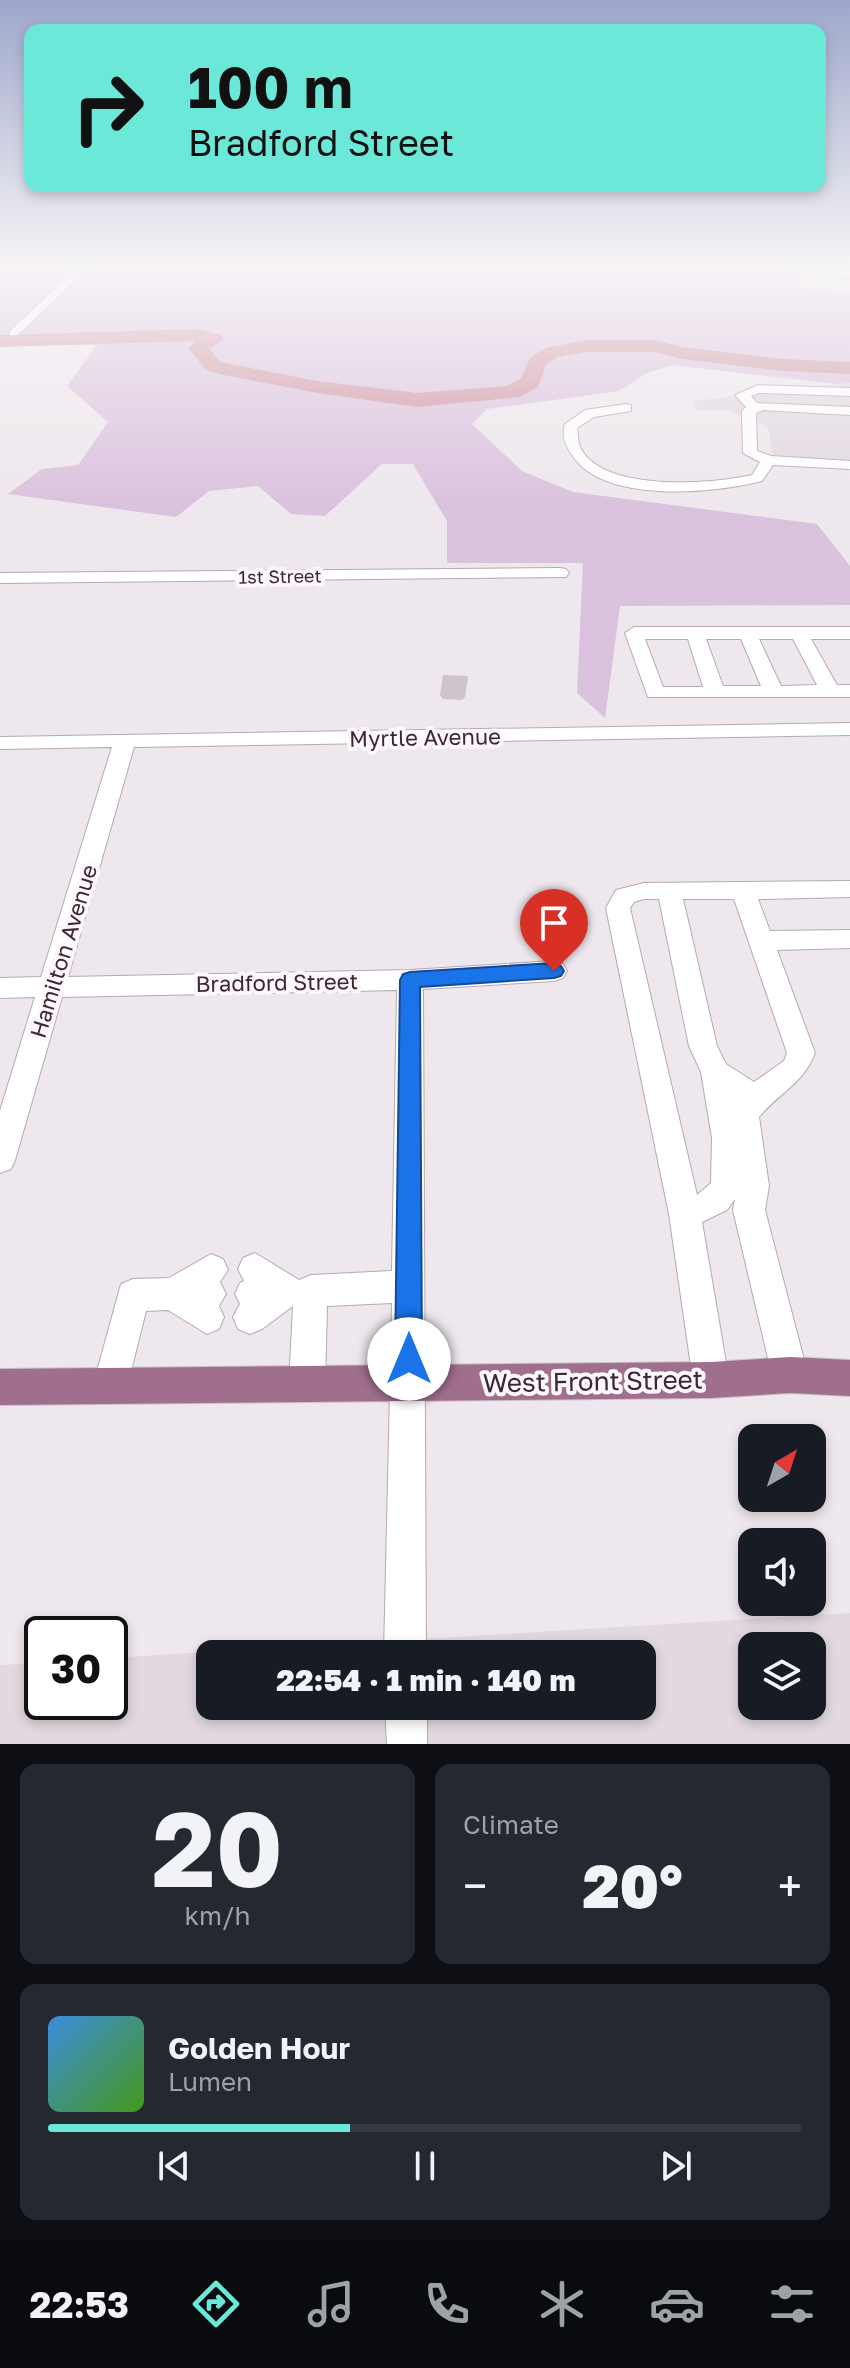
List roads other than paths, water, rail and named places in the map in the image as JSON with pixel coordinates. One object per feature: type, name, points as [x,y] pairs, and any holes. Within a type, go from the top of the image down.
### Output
[{"type":"main road","name":"West Front Street","points":[[0,1387],[711,1380],[790,1375],[850,1378]]},
{"type":"street","points":[[754,408],[742,395],[758,389],[850,392]]},
{"type":"street","points":[[626,408],[590,413],[570,427],[569,442],[578,457],[607,475],[655,487],[714,486],[757,478],[769,460]]},
{"type":"street","points":[[850,411],[754,408],[749,411],[750,453],[769,460],[850,465]]},
{"type":"street","name":"1st Street","points":[[0,578],[560,573]]},
{"type":"street","points":[[695,632],[715,693]]},
{"type":"street","points":[[747,632],[774,692]]},
{"type":"street","points":[[840,691],[655,693],[634,633],[850,633]]},
{"type":"street","points":[[799,633],[840,691]]},
{"type":"street","name":"Myrtle Avenue","points":[[0,743],[850,729]]},
{"type":"street","name":"Hamilton Avenue","points":[[0,1160],[125,741]]},
{"type":"street","points":[[711,1380],[685,1214],[618,908],[625,896],[644,891],[850,889]]},
{"type":"street","points":[[669,891],[703,1046],[715,1072],[729,1162],[729,1180],[722,1196],[685,1214]]},
{"type":"street","points":[[743,891],[801,1053],[795,1068],[764,1090],[744,1114],[753,1186],[749,1210],[790,1375]]},
{"type":"street","points":[[760,941],[850,939]]},
{"type":"street","name":"Bradford Street","points":[[0,988],[410,980],[554,971]]},
{"type":"street","points":[[405,1640],[410,980]]},
{"type":"street","points":[[715,1072],[757,1099]]},
{"type":"street","points":[[307,1384],[270,1293],[409,1286]]},
{"type":"street","points":[[111,1386],[133,1295],[209,1294]]},
{"type":"waterway","points":[[204,344],[198,348],[213,366],[231,371],[317,387],[417,400],[512,392],[530,382],[537,362],[552,352],[587,346],[655,346],[682,353],[783,365],[850,368]]}]
